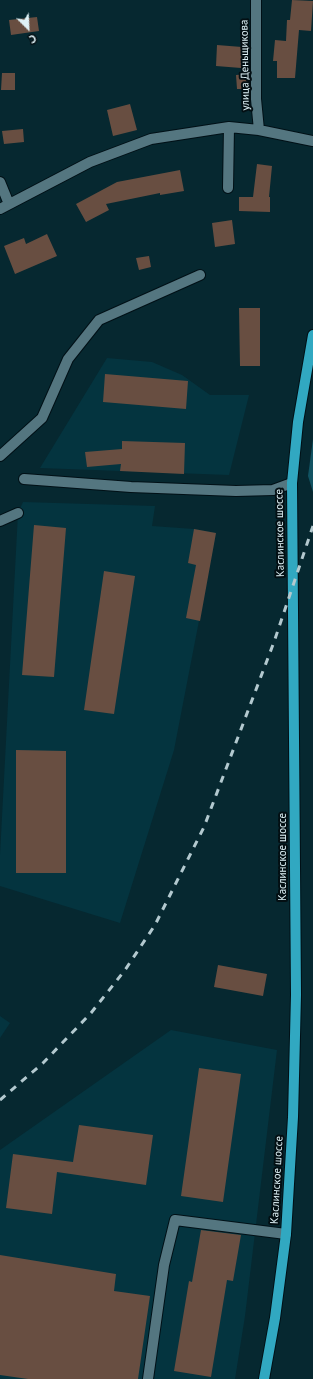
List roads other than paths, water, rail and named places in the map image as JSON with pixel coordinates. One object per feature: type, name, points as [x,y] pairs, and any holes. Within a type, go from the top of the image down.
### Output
[{"type":"main road","name":"Каслинское шоссе","points":[[264,1379],[276,1318],[286,1234],[293,1117],[296,995],[292,483],[298,422],[313,335]]},
{"type":"street","name":"улица Деньщикова","points":[[256,0],[256,99],[259,130]]},
{"type":"street","points":[[228,188],[229,128]]},
{"type":"street","points":[[0,209],[90,162],[151,139],[229,128],[259,130],[313,141]]},
{"type":"street","points":[[0,182],[9,204]]},
{"type":"street","points":[[0,456],[42,418],[68,359],[99,320],[200,275]]},
{"type":"street","points":[[24,480],[131,487],[236,491],[273,490],[292,483]]},
{"type":"street","points":[[0,521],[18,513]]},
{"type":"street","points":[[148,1379],[164,1265],[176,1220],[286,1234]]},
{"type":"railway","points":[[0,1100],[43,1063],[91,1013],[125,970],[155,925],[204,827],[274,642],[313,526]]}]
